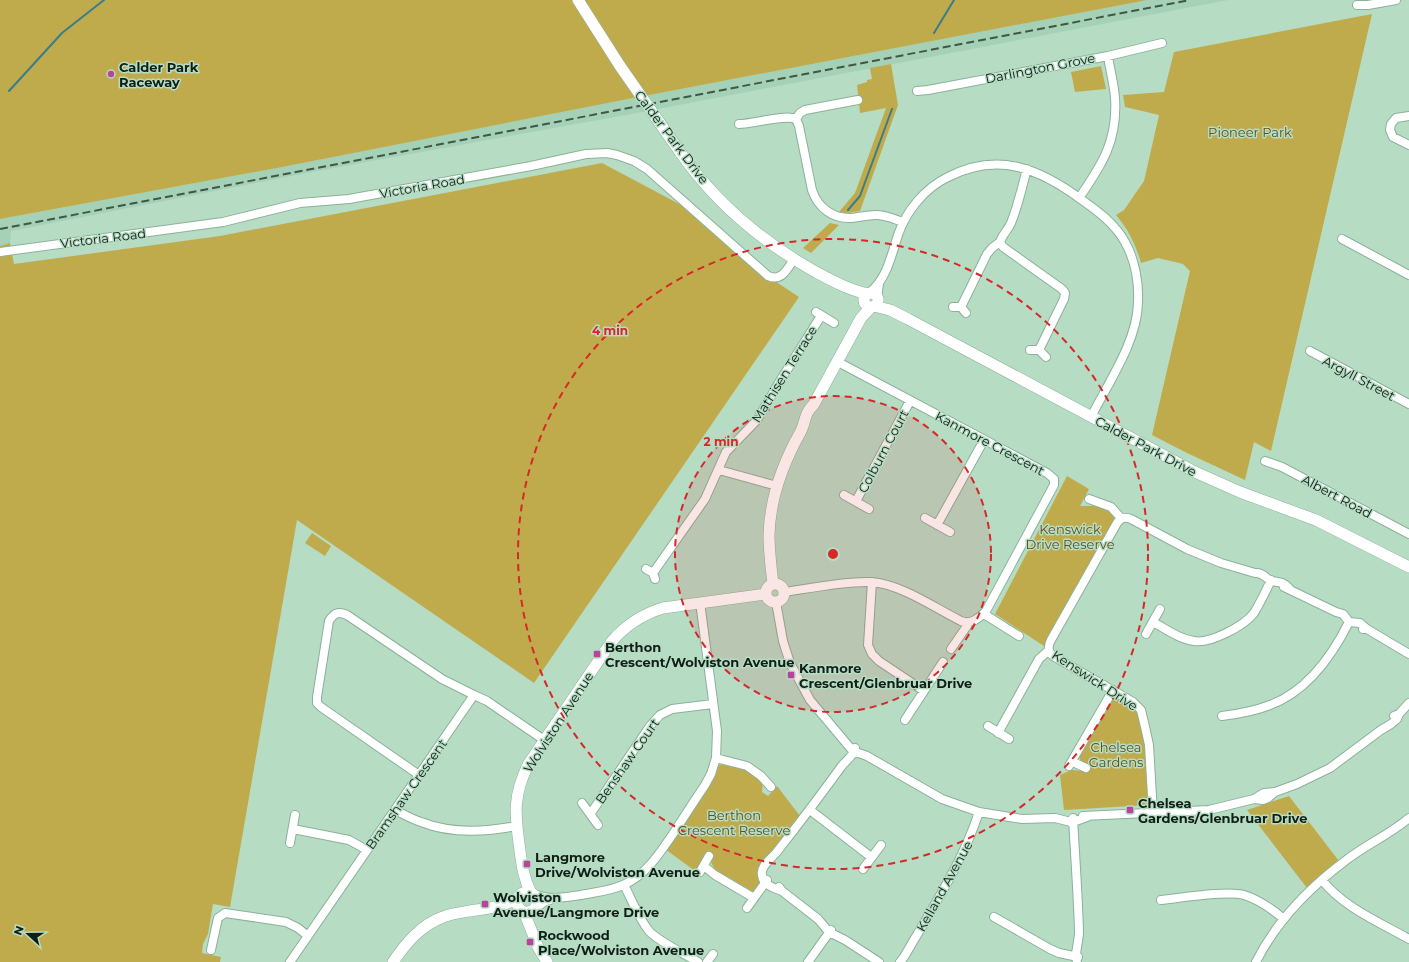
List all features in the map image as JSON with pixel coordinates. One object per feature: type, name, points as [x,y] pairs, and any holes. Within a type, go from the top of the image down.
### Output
[{"type":"street","name":"Calder Park Drive","points":[[578,0],[620,66],[680,152],[714,193],[732,212],[754,231],[794,259],[821,275],[1195,472],[1240,492],[1316,520],[1409,567]]},
{"type":"street","points":[[1357,6],[1396,0]]},
{"type":"street","points":[[1108,56],[1162,43]]},
{"type":"street","name":"Darlington Grove","points":[[917,91],[1108,56],[1115,97],[1116,114],[1112,138],[1102,165],[1079,198]]},
{"type":"street","points":[[796,119],[800,113],[805,110],[858,100]]},
{"type":"street","points":[[1409,116],[1396,118],[1391,124],[1390,130],[1394,137],[1409,145]]},
{"type":"street","points":[[739,124],[748,124],[787,117],[796,119],[800,126],[812,190],[816,200],[822,208],[839,217],[852,218],[882,215],[903,222]]},
{"type":"street","name":"Victoria Road","points":[[0,252],[35,246],[85,241],[223,222],[300,203],[348,199],[531,166],[586,154],[603,153],[617,154],[644,167],[768,276],[776,278],[782,276],[794,259]]},
{"type":"street","points":[[773,584],[769,534],[771,511],[777,486],[788,455],[803,427],[812,416],[814,404],[880,283],[889,263],[903,222],[912,208],[928,190],[947,177],[972,168],[992,165],[1013,166],[1040,173],[1104,215],[1115,227],[1125,242],[1132,257],[1138,288],[1136,320],[1131,339],[1091,417]]},
{"type":"street","points":[[960,309],[987,254],[1000,242],[1002,236],[1010,225],[1015,213],[1027,169]]},
{"type":"street","points":[[1342,239],[1409,274]]},
{"type":"street","points":[[1000,242],[1003,247],[1062,289],[1065,293],[1064,299],[1039,350]]},
{"type":"street","name":"Mathisen Terrace","points":[[651,574],[699,509],[710,490],[726,452],[757,420],[818,314],[834,323]]},
{"type":"street","points":[[1030,350],[1039,350],[1046,356]]},
{"type":"street","name":"Argyll Street","points":[[1310,351],[1409,404]]},
{"type":"street","name":"Kanmore Crescent","points":[[838,362],[1047,473],[1052,477],[1054,482],[994,598],[984,614],[968,623],[951,649]]},
{"type":"street","name":"Colburn Court","points":[[856,502],[910,401]]},
{"type":"street","points":[[937,525],[984,440]]},
{"type":"street","name":"Albert Road","points":[[1265,461],[1282,467],[1409,534]]},
{"type":"street","points":[[719,470],[777,486]]},
{"type":"street","name":"Colburn Court","points":[[844,495],[869,508]]},
{"type":"street","points":[[1089,499],[1110,507],[1121,518],[1125,517],[1135,520],[1187,549],[1221,562],[1255,573],[1260,573],[1265,575],[1270,582]]},
{"type":"street","points":[[925,518],[950,532]]},
{"type":"street","name":"Kenswick Drive","points":[[1121,518],[1051,640],[1048,646],[1048,651],[1053,656],[1133,702],[1141,710],[1149,745],[1153,813]]},
{"type":"street","points":[[785,592],[872,582],[893,587],[961,621],[968,623]]},
{"type":"street","points":[[872,582],[868,645],[872,654],[879,662],[924,692]]},
{"type":"street","points":[[1270,582],[1284,583],[1289,588],[1336,612],[1343,614],[1348,624]]},
{"type":"street","points":[[1153,622],[1178,636],[1194,641],[1202,642],[1213,639],[1246,622],[1253,613],[1270,582]]},
{"type":"street","points":[[776,602],[771,600],[766,594],[767,589],[773,584],[779,584],[785,592]]},
{"type":"street","points":[[776,602],[781,600],[785,592]]},
{"type":"street","name":"Wolviston Avenue","points":[[532,894],[524,877],[516,826],[515,812],[517,793],[521,779],[529,763],[544,740],[605,652],[622,631],[641,617],[656,610],[671,606],[766,594]]},
{"type":"street","points":[[501,906],[529,910],[553,899],[605,891],[624,885],[641,874],[661,850],[705,785],[711,774],[716,758],[717,731],[700,602]]},
{"type":"street","points":[[776,602],[783,641],[790,663],[800,684],[815,708],[840,734],[849,740],[854,750]]},
{"type":"street","points":[[1146,634],[1160,609]]},
{"type":"street","points":[[419,775],[321,708],[317,703],[329,621],[337,612],[347,615],[442,680],[487,701],[544,740]]},
{"type":"street","points":[[984,614],[1019,636]]},
{"type":"street","points":[[1348,624],[1360,623],[1367,629],[1409,654]]},
{"type":"street","points":[[1222,716],[1241,713],[1271,705],[1302,686],[1327,660],[1348,624]]},
{"type":"street","points":[[998,733],[1039,659],[1048,651]]},
{"type":"street","points":[[905,720],[943,662]]},
{"type":"street","points":[[1086,768],[1071,764],[1113,690]]},
{"type":"street","name":"Bramshaw Crescent","points":[[290,962],[474,695]]},
{"type":"street","points":[[854,750],[865,752],[867,756],[942,799],[979,812],[1022,819],[1055,818],[1073,820],[1087,816],[1209,810],[1254,799],[1266,799],[1275,792],[1297,784],[1330,768],[1391,724],[1409,703]]},
{"type":"street","name":"Benshaw Court","points":[[590,813],[650,726],[660,715],[672,709],[713,704]]},
{"type":"street","points":[[988,726],[1010,739]]},
{"type":"street","points":[[746,908],[766,881],[766,870],[771,860],[854,750]]},
{"type":"street","points":[[716,758],[747,766],[761,776],[771,787]]},
{"type":"street","name":"Benshaw Court","points":[[582,803],[598,825]]},
{"type":"street","points":[[395,810],[421,822],[464,831],[484,831],[516,826]]},
{"type":"street","points":[[810,810],[871,857]]},
{"type":"street","name":"Kelland Avenue","points":[[903,960],[963,855],[979,812]]},
{"type":"street","points":[[290,843],[295,815]]},
{"type":"street","points":[[1256,962],[1284,919],[1304,896],[1346,860],[1397,828],[1409,818]]},
{"type":"street","points":[[994,917],[1050,949],[1078,959],[1081,943],[1079,939],[1073,820]]},
{"type":"street","points":[[293,829],[349,840],[367,850]]},
{"type":"street","points":[[863,869],[881,845]]},
{"type":"street","points":[[709,856],[702,869],[754,898]]},
{"type":"street","name":"Wolviston Avenue","points":[[518,897],[524,877]]},
{"type":"street","points":[[1322,880],[1348,904],[1409,940]]},
{"type":"street","points":[[766,881],[779,887],[818,919],[822,920],[830,931],[841,935],[845,940],[879,962]]},
{"type":"street","points":[[624,885],[650,932],[657,938],[698,962]]},
{"type":"street","points":[[393,962],[415,934],[428,924],[442,917],[456,913],[501,906],[525,892],[544,898],[553,899]]},
{"type":"street","points":[[529,910],[538,902],[532,894]]},
{"type":"street","points":[[1161,900],[1215,895],[1243,895],[1268,906],[1284,919]]},
{"type":"street","points":[[518,897],[518,907],[529,910]]},
{"type":"street","points":[[529,910],[531,928],[543,961]]},
{"type":"street","points":[[211,950],[218,918],[225,913],[286,922],[298,928],[308,936]]},
{"type":"street","points":[[808,962],[830,931]]},
{"type":"street","points":[[707,962],[713,954]]},
{"type":"shaded area","points":[[1144,0],[1228,0],[637,113],[322,170],[11,231],[10,243],[0,246],[0,219],[277,168],[600,104]]},
{"type":"green space","points":[[0,0],[576,0],[638,97],[277,168],[0,219]]},
{"type":"green space","points":[[581,0],[1147,0],[644,96]]},
{"type":"green space","name":"Pioneer Park","points":[[1372,14],[1271,451],[1254,442],[1245,480],[1152,435],[1190,271],[1183,264],[1158,258],[1141,263],[1131,238],[1116,215],[1124,210],[1144,181],[1159,115],[1125,107],[1123,95],[1164,92],[1174,52]]},
{"type":"green space","points":[[891,64],[898,105],[860,211],[847,213],[839,212],[855,193],[886,108],[860,113],[857,85],[872,79],[870,68]]},
{"type":"green space","points":[[1101,66],[1106,89],[1075,92],[1071,72]]},
{"type":"green space","points":[[602,163],[698,214],[746,262],[799,297],[534,683],[297,520],[230,907],[213,904],[208,934],[203,944],[202,953],[221,957],[220,962],[0,962],[0,246],[10,243],[14,264],[220,236]]},
{"type":"green space","points":[[830,223],[839,225],[811,253],[803,248]]},
{"type":"green space","name":"Kenswick Drive Reserve","points":[[1067,476],[1089,489],[1080,506],[1099,506],[1113,512],[1116,519],[1044,646],[995,614]]},
{"type":"green space","points":[[312,533],[331,546],[325,556],[305,543]]},
{"type":"green space","name":"Chelsea Gardens","points":[[1118,696],[1139,709],[1146,750],[1149,805],[1064,810],[1060,775],[1071,770],[1085,771],[1079,757],[1111,699]]},
{"type":"green space","name":"Berthon Crescent Reserve","points":[[726,764],[746,767],[763,780],[762,792],[768,796],[777,786],[800,816],[761,869],[760,882],[753,892],[716,872],[711,862],[712,858],[706,854],[695,871],[665,849],[714,776],[719,765]]},
{"type":"green space","points":[[1289,796],[1339,861],[1307,888],[1247,810]]},
{"type":"waterway","points":[[9,91],[62,33],[104,0]]},
{"type":"waterway","points":[[934,33],[954,0]]},
{"type":"waterway","points":[[848,210],[860,196],[892,109]]},
{"type":"railway","points":[[0,229],[1190,0]]},
{"type":"place","name":"Calder Park Raceway","points":[[111,74]]},
{"type":"place","name":"Berthon Crescent/Wolviston Avenue","points":[[597,654]]},
{"type":"place","name":"Kanmore Crescent/Glenbruar Drive","points":[[791,675]]},
{"type":"place","name":"Chelsea Gardens/Glenbruar Drive","points":[[1130,810]]},
{"type":"place","name":"Langmore Drive/Wolviston Avenue","points":[[527,864]]},
{"type":"place","name":"Wolviston Avenue/Langmore Drive","points":[[485,904]]},
{"type":"place","name":"Rockwood Place/Wolviston Avenue","points":[[530,942]]}]
